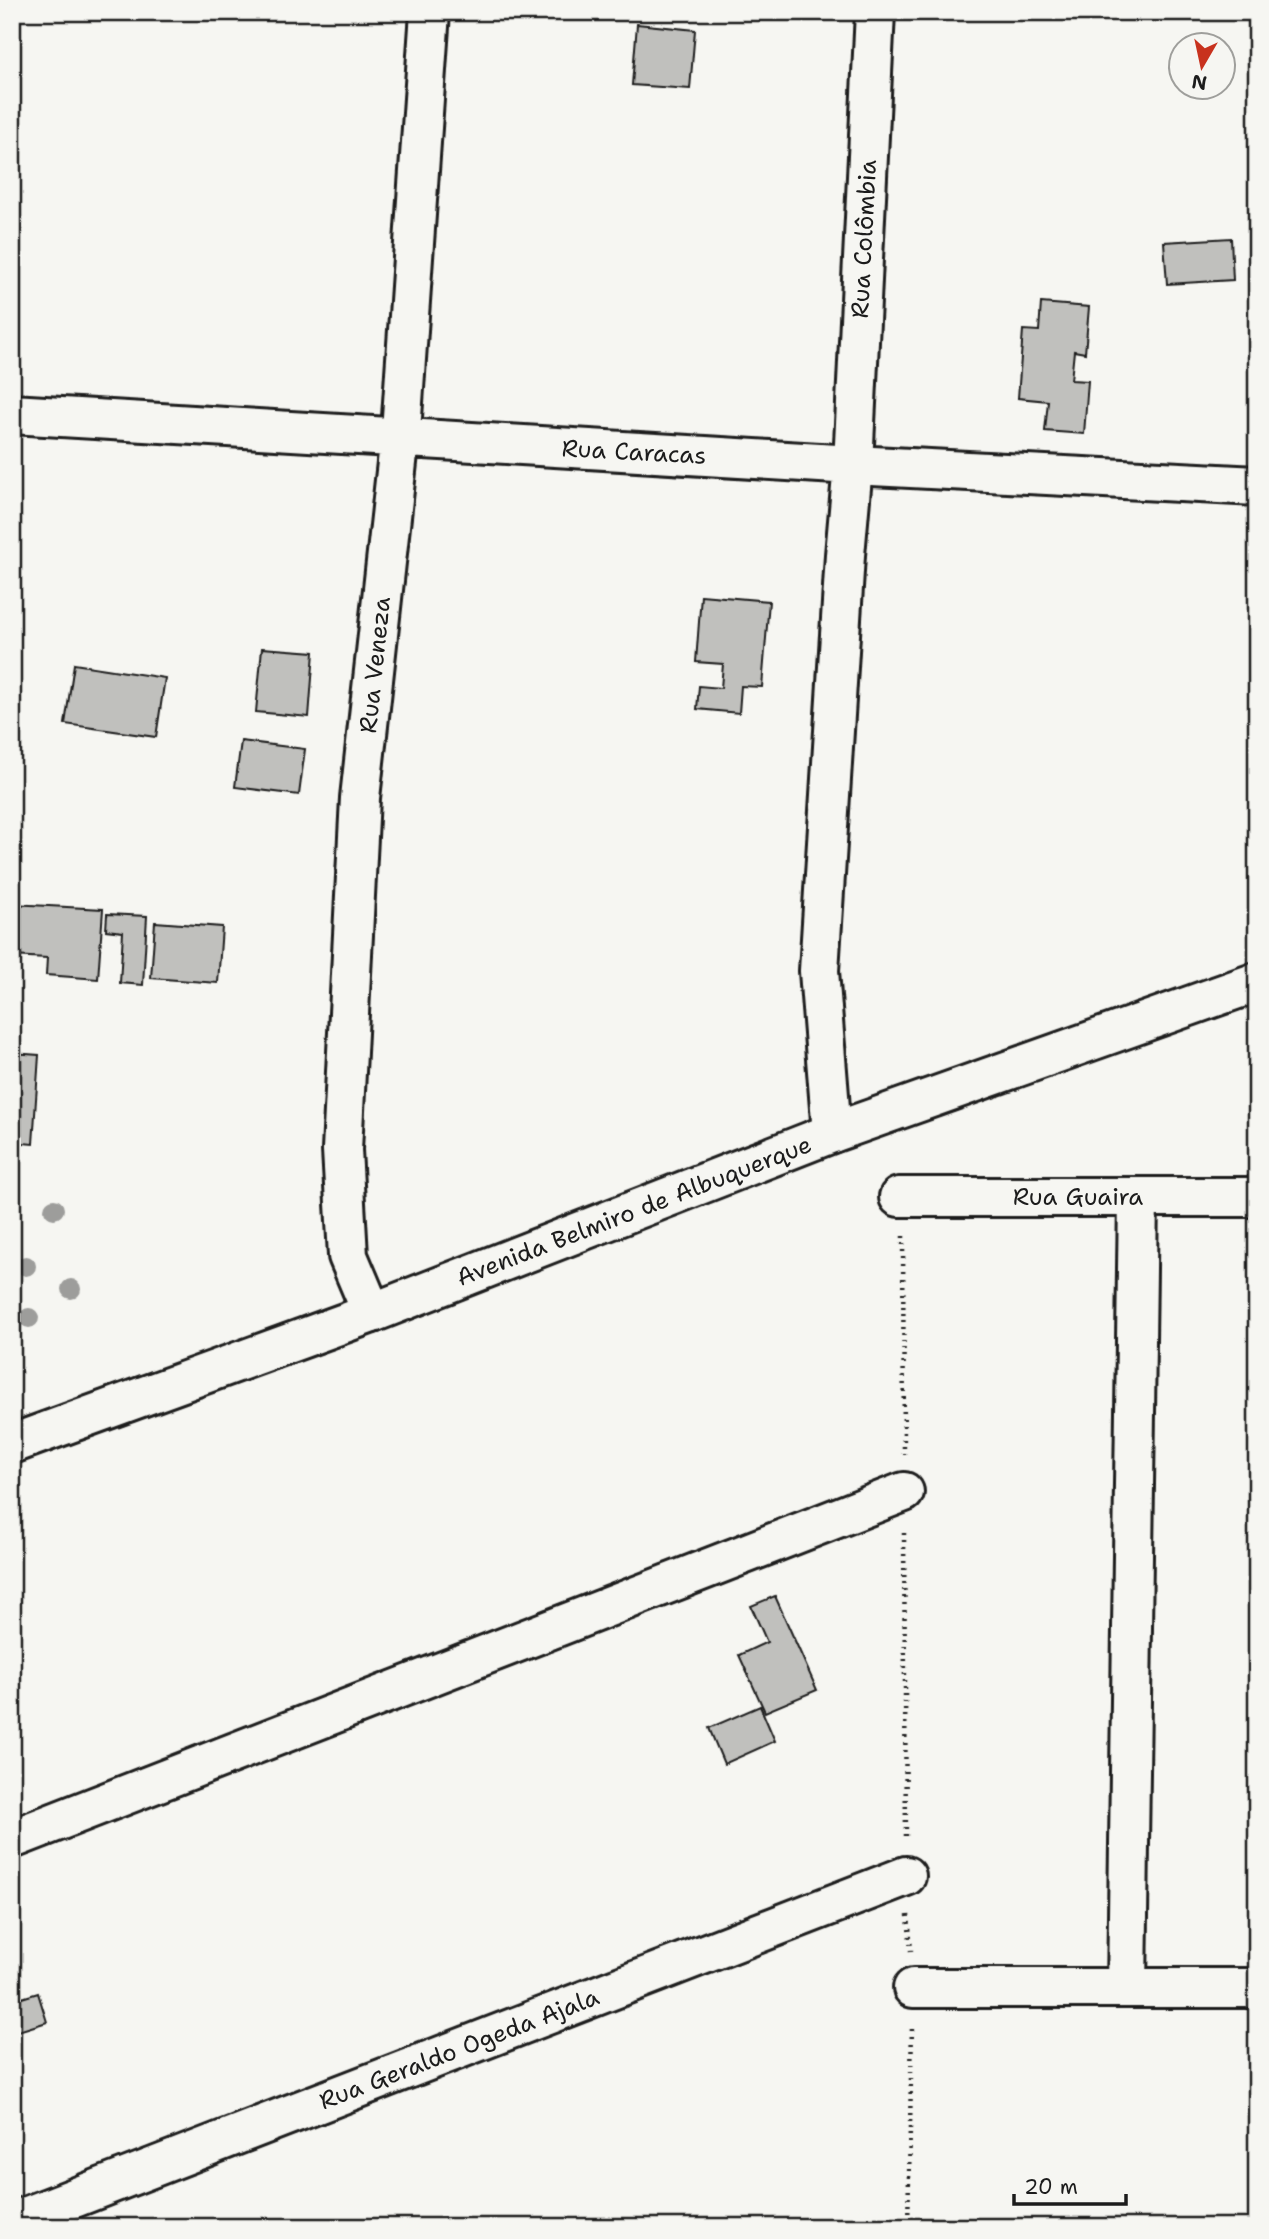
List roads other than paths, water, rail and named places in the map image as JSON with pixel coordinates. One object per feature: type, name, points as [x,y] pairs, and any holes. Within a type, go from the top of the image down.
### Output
[{"type":"street","name":"Rua Veneza","points":[[372,1313],[348,1256],[342,1150],[360,798],[400,438],[430,12]]},
{"type":"street","name":"Rua Colômbia","points":[[832,1133],[819,971],[853,465],[875,12]]},
{"type":"street","name":"Rua Caracas","points":[[12,414],[853,465],[1257,486]]},
{"type":"street","name":"Avenida Belmiro de Albuquerque","points":[[12,1444],[372,1313],[832,1133],[1257,982]]},
{"type":"street","name":"Rua Guaira","points":[[900,1196],[1257,1197]]},
{"type":"street","points":[[1127,1988],[1138,1197]]},
{"type":"street","points":[[12,1839],[904,1492]]},
{"type":"street","name":"Rua Geraldo Ogeda Ajala","points":[[12,2222],[906,1876]]},
{"type":"street","points":[[913,1988],[1257,1988]]}]
